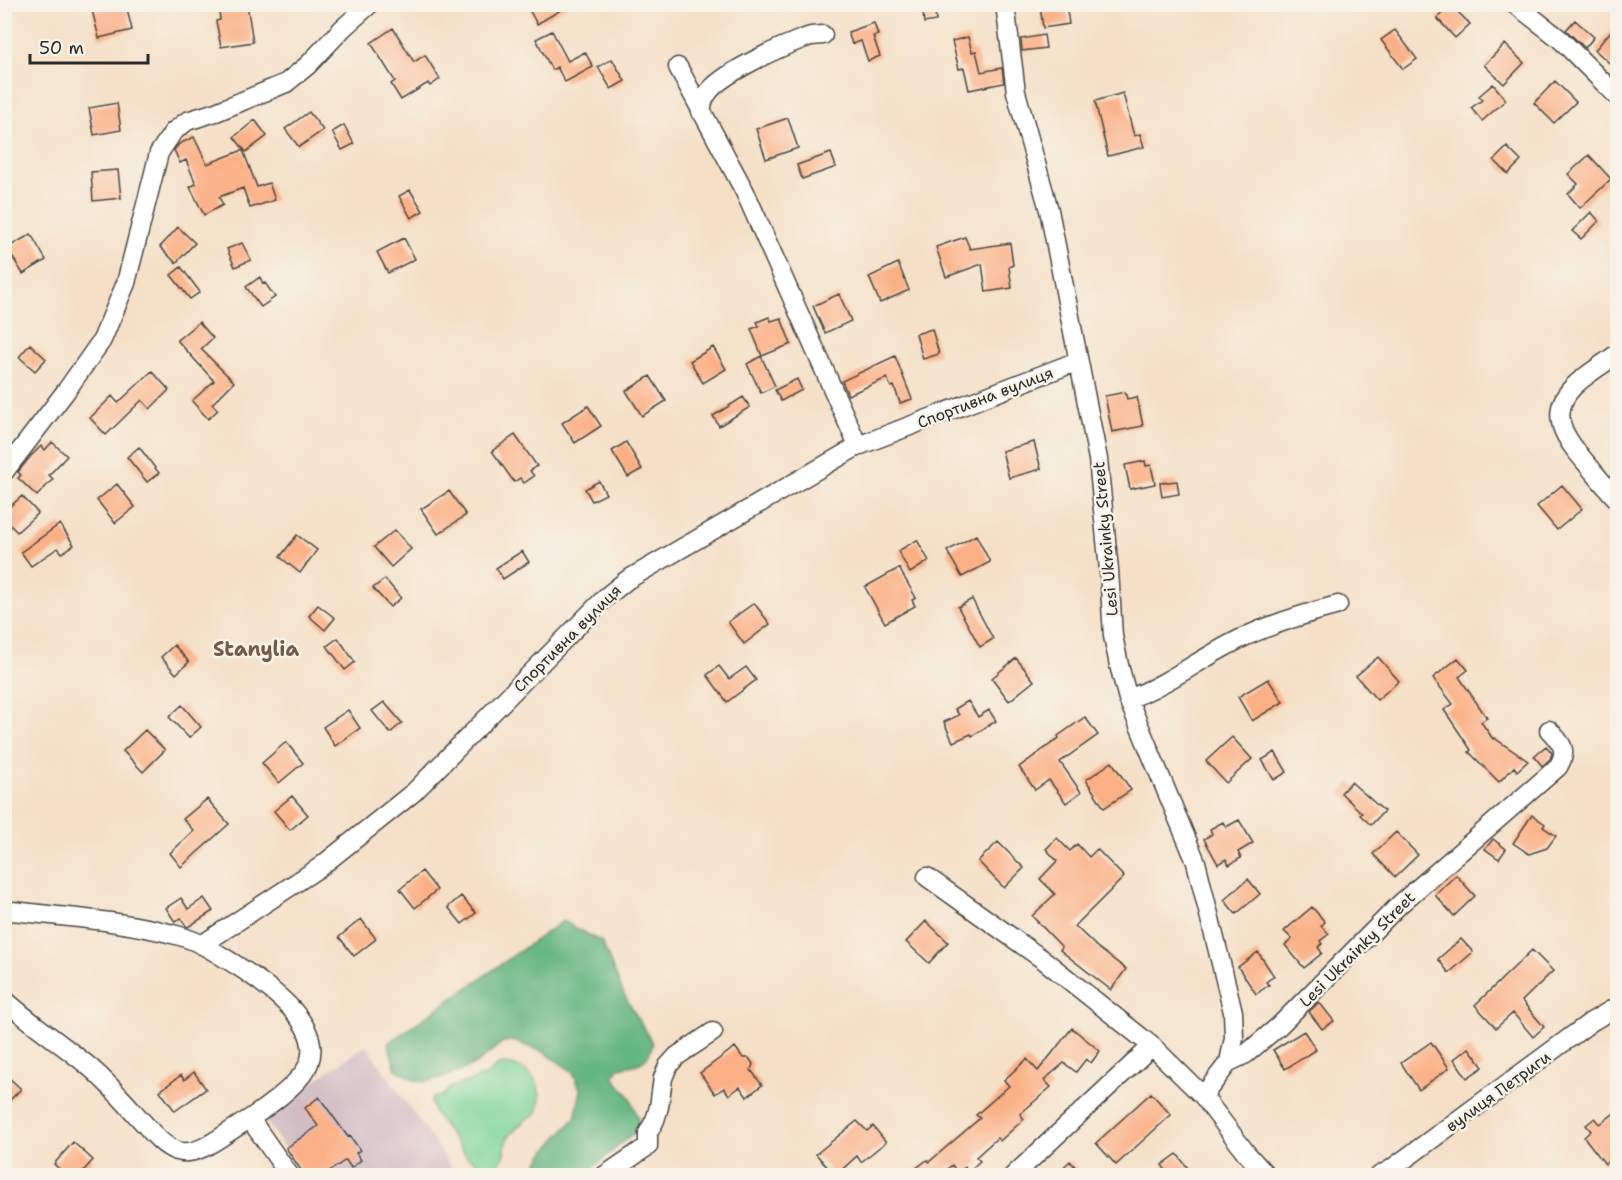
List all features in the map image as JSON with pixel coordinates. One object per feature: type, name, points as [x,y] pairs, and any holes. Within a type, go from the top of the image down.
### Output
[{"type":"street","points":[[4,472],[102,340],[126,283],[159,153],[173,132],[187,121],[216,112],[286,83],[308,65],[343,28],[370,4]]},
{"type":"street","name":"Lesi Ukrainky Street","points":[[1005,4],[1016,92],[1049,210],[1098,459],[1113,636],[1128,699],[1196,862],[1233,1012],[1234,1038],[1229,1062],[1203,1096]]},
{"type":"street","points":[[1515,4],[1560,39],[1617,97]]},
{"type":"street","points":[[701,112],[708,92],[719,82],[745,66],[802,39],[822,35]]},
{"type":"street","points":[[678,67],[745,192],[858,446]]},
{"type":"street","points":[[1617,353],[1574,386],[1560,412],[1563,431],[1574,449],[1617,500]]},
{"type":"street","name":"Спортивна вулиця","points":[[203,944],[320,867],[414,792],[606,597],[627,580],[858,446],[1078,361]]},
{"type":"street","points":[[1128,699],[1145,693],[1238,640],[1292,618],[1338,605]]},
{"type":"street","name":"Lesi Ukrainky Street","points":[[1229,1062],[1246,1054],[1280,1025],[1400,904],[1558,767],[1563,759],[1564,751],[1560,742],[1548,730]]},
{"type":"street","points":[[927,878],[1045,961],[1152,1046],[1203,1096],[1247,1154],[1267,1176]]},
{"type":"street","points":[[4,910],[122,924],[180,936],[203,944],[259,980],[289,1005],[312,1043],[309,1064],[300,1080],[250,1119],[205,1147],[187,1152],[179,1151],[168,1147],[155,1136],[87,1065],[4,999]]},
{"type":"street","name":"вулиця Петриги","points":[[1378,1176],[1390,1170],[1591,1022],[1617,1006]]},
{"type":"street","points":[[604,1176],[648,1146],[648,1133],[659,1107],[663,1078],[668,1066],[677,1056],[713,1032]]},
{"type":"street","points":[[1013,1176],[1152,1046]]},
{"type":"street","points":[[250,1119],[290,1176]]},
{"type":"shaded area","points":[[366,1045],[457,1175],[304,1175],[263,1117]]},
{"type":"green space","points":[[563,921],[602,942],[624,995],[653,1044],[645,1060],[619,1068],[613,1077],[630,1097],[641,1126],[595,1166],[580,1175],[530,1175],[543,1154],[575,1118],[581,1091],[573,1072],[544,1052],[513,1041],[503,1042],[477,1063],[456,1073],[425,1082],[415,1080],[396,1069],[388,1043]]},
{"type":"green space","points":[[503,1064],[521,1069],[534,1079],[538,1086],[539,1103],[537,1113],[526,1119],[507,1138],[505,1154],[499,1165],[483,1166],[467,1157],[434,1112],[431,1103],[432,1098],[442,1096],[450,1088],[485,1076]]},
{"type":"building","points":[[126,4],[132,30],[99,38],[92,10]]},
{"type":"building","points":[[218,4],[247,4],[253,42],[221,47],[216,21],[220,20]]},
{"type":"building","points":[[526,4],[571,4],[537,24]]},
{"type":"building","points":[[922,4],[934,4],[936,21],[924,23]]},
{"type":"building","points":[[1066,4],[1069,24],[1043,28],[1040,6]]},
{"type":"building","points":[[1451,5],[1470,24],[1455,38],[1437,18]]},
{"type":"building","points":[[1575,20],[1594,37],[1585,48],[1566,30]]},
{"type":"building","points":[[874,23],[878,35],[873,36],[880,56],[868,61],[861,41],[852,44],[848,32]]},
{"type":"building","points":[[1617,24],[1617,70],[1595,50]]},
{"type":"building","points":[[393,28],[414,62],[425,55],[440,79],[430,86],[428,83],[401,100],[391,84],[395,81],[371,43]]},
{"type":"building","points":[[1395,30],[1417,59],[1403,69],[1381,40]]},
{"type":"building","points":[[552,31],[568,61],[585,52],[593,67],[565,82],[557,67],[552,70],[536,39]]},
{"type":"building","points":[[1044,35],[1046,48],[1022,51],[1021,39]]},
{"type":"building","points":[[968,37],[972,52],[976,51],[981,72],[1002,68],[1004,83],[969,90],[964,68],[959,69],[952,41]]},
{"type":"building","points":[[1505,44],[1524,63],[1504,84],[1484,65]]},
{"type":"building","points":[[612,59],[625,81],[611,89],[598,67]]},
{"type":"building","points":[[1555,81],[1576,102],[1554,123],[1534,103]]},
{"type":"building","points":[[1493,84],[1506,100],[1482,121],[1471,108],[1482,100],[1479,96]]},
{"type":"building","points":[[1123,93],[1134,136],[1140,134],[1144,147],[1108,156],[1095,101]]},
{"type":"building","points":[[117,103],[121,130],[94,135],[89,108]]},
{"type":"building","points":[[309,112],[323,130],[299,147],[285,129]]},
{"type":"building","points":[[788,118],[798,148],[766,159],[756,129]]},
{"type":"building","points":[[255,120],[267,136],[246,152],[234,137]]},
{"type":"building","points":[[344,125],[354,144],[342,150],[332,132]]},
{"type":"building","points":[[194,137],[207,164],[243,150],[257,187],[269,183],[275,200],[250,208],[243,188],[219,197],[223,205],[204,215],[190,187],[196,184],[186,160],[180,163],[174,150],[179,144]]},
{"type":"building","points":[[1507,147],[1521,161],[1508,174],[1494,160]]},
{"type":"building","points":[[831,153],[836,167],[802,179],[797,165]]},
{"type":"building","points":[[1589,155],[1611,179],[1580,208],[1568,194],[1578,184],[1568,174]]},
{"type":"building","points":[[118,170],[121,198],[93,201],[91,172]]},
{"type":"building","points":[[410,190],[423,211],[411,218],[399,196]]},
{"type":"building","points":[[1591,212],[1599,221],[1581,239],[1572,231]]},
{"type":"building","points":[[178,227],[195,243],[176,263],[160,247]]},
{"type":"building","points":[[31,234],[46,260],[23,274],[7,248]]},
{"type":"building","points":[[965,237],[970,249],[1010,243],[1013,265],[1009,267],[1012,288],[986,292],[982,264],[946,277],[936,247]]},
{"type":"building","points":[[404,238],[415,259],[388,273],[377,252]]},
{"type":"building","points":[[242,243],[251,260],[235,267],[227,249]]},
{"type":"building","points":[[898,263],[909,290],[880,303],[869,277]]},
{"type":"building","points":[[181,267],[200,292],[190,299],[171,275]]},
{"type":"building","points":[[260,277],[275,297],[261,307],[246,287]]},
{"type":"building","points":[[839,294],[851,321],[825,333],[813,306]]},
{"type":"building","points":[[769,317],[771,321],[781,318],[791,344],[762,356],[751,329],[759,326],[757,322]]},
{"type":"building","points":[[199,322],[213,338],[201,349],[234,382],[212,404],[218,410],[208,419],[192,401],[214,381],[177,340]]},
{"type":"building","points":[[932,329],[939,354],[923,359],[916,334]]},
{"type":"building","points":[[30,344],[46,359],[35,371],[19,357]]},
{"type":"building","points":[[713,347],[726,369],[703,383],[690,361]]},
{"type":"building","points":[[761,356],[775,386],[761,393],[747,364]]},
{"type":"building","points":[[895,356],[912,399],[900,403],[894,386],[891,387],[887,378],[848,395],[842,381]]},
{"type":"building","points":[[152,371],[169,390],[150,409],[142,400],[106,435],[90,418],[112,396],[118,403]]},
{"type":"building","points":[[650,376],[666,401],[642,416],[626,391]]},
{"type":"building","points":[[797,379],[802,390],[781,401],[775,390]]},
{"type":"building","points":[[1125,392],[1127,399],[1137,397],[1143,426],[1112,432],[1105,396]]},
{"type":"building","points":[[743,397],[750,407],[719,426],[713,416]]},
{"type":"building","points":[[588,406],[601,426],[575,443],[562,423]]},
{"type":"building","points":[[515,435],[537,466],[530,471],[534,476],[524,483],[520,478],[514,482],[492,451]]},
{"type":"building","points":[[52,442],[67,456],[49,475],[53,479],[37,496],[18,478],[21,475],[18,472],[41,446],[45,450]]},
{"type":"building","points":[[626,442],[642,469],[628,477],[612,451]]},
{"type":"building","points":[[1034,442],[1041,469],[1009,478],[1002,451]]},
{"type":"building","points":[[139,447],[159,473],[147,482],[127,457]]},
{"type":"building","points":[[1145,461],[1146,466],[1151,465],[1155,484],[1130,489],[1125,465]]},
{"type":"building","points":[[599,481],[606,494],[592,501],[585,489]]},
{"type":"building","points":[[1177,481],[1179,494],[1162,497],[1160,483]]},
{"type":"building","points":[[117,484],[135,507],[115,523],[97,500]]},
{"type":"building","points":[[1562,485],[1582,509],[1557,530],[1537,506]]},
{"type":"building","points":[[449,491],[466,515],[438,534],[421,509]]},
{"type":"building","points":[[22,496],[38,513],[17,532],[4,519],[4,512]]},
{"type":"building","points":[[60,524],[74,545],[62,553],[58,548],[31,566],[21,552]]},
{"type":"building","points":[[395,530],[411,549],[391,567],[374,547]]},
{"type":"building","points":[[297,535],[317,550],[300,573],[280,557]]},
{"type":"building","points":[[976,535],[990,562],[962,577],[947,551]]},
{"type":"building","points":[[917,540],[929,561],[910,573],[898,551]]},
{"type":"building","points":[[522,551],[529,562],[503,579],[496,568]]},
{"type":"building","points":[[899,568],[916,598],[912,600],[915,606],[885,623],[865,587]]},
{"type":"building","points":[[385,579],[401,598],[390,607],[373,588]]},
{"type":"building","points":[[972,599],[993,639],[980,647],[958,607]]},
{"type":"building","points":[[754,603],[770,624],[744,644],[728,622]]},
{"type":"building","points":[[318,605],[335,618],[325,630],[309,616]]},
{"type":"building","points":[[338,638],[355,662],[345,670],[327,646]]},
{"type":"building","points":[[174,645],[189,662],[176,674],[161,657]]},
{"type":"building","points":[[1378,657],[1399,681],[1377,700],[1356,676]]},
{"type":"building","points":[[1016,658],[1034,681],[1009,701],[992,678]]},
{"type":"building","points":[[1458,658],[1468,670],[1459,677],[1487,718],[1481,722],[1493,739],[1528,761],[1517,771],[1514,767],[1499,782],[1469,752],[1471,750],[1444,710],[1453,704],[1433,678]]},
{"type":"building","points":[[719,666],[729,679],[746,667],[756,680],[727,702],[707,675]]},
{"type":"building","points":[[1268,679],[1283,702],[1252,721],[1238,697]]},
{"type":"building","points":[[968,701],[978,717],[989,710],[996,721],[972,736],[971,734],[953,742],[944,722],[959,715],[955,709]]},
{"type":"building","points":[[384,702],[402,723],[390,733],[372,711]]},
{"type":"building","points":[[182,705],[201,727],[189,738],[169,717]]},
{"type":"building","points":[[348,710],[360,728],[335,746],[323,727]]},
{"type":"building","points":[[1085,717],[1098,735],[1060,762],[1081,792],[1066,803],[1049,780],[1035,790],[1019,767]]},
{"type":"building","points":[[145,730],[165,750],[143,772],[123,751]]},
{"type":"building","points":[[1232,737],[1252,759],[1226,783],[1206,761]]},
{"type":"building","points":[[286,742],[303,763],[279,783],[262,763]]},
{"type":"building","points":[[1546,746],[1552,753],[1550,759],[1542,766],[1534,756]]},
{"type":"building","points":[[1275,752],[1287,772],[1274,780],[1262,760]]},
{"type":"building","points":[[1112,762],[1131,790],[1104,808],[1086,780]]},
{"type":"building","points":[[1351,782],[1384,811],[1371,825],[1341,793]]},
{"type":"building","points":[[292,796],[308,815],[290,830],[274,811]]},
{"type":"building","points":[[207,799],[229,824],[181,867],[170,853],[194,831],[183,819]]},
{"type":"building","points":[[1532,815],[1556,836],[1547,848],[1529,854],[1513,843]]},
{"type":"building","points":[[1239,820],[1253,843],[1238,852],[1241,858],[1229,865],[1226,859],[1218,864],[1204,839],[1212,834],[1210,829],[1223,822],[1226,827]]},
{"type":"building","points":[[1396,832],[1418,855],[1395,877],[1373,854]]},
{"type":"building","points":[[1057,838],[1070,851],[1077,844],[1089,857],[1097,849],[1124,877],[1075,926],[1097,947],[1126,969],[1111,990],[1060,950],[1062,947],[1032,916],[1055,894],[1040,879],[1057,861],[1046,849]]},
{"type":"building","points":[[1493,839],[1506,849],[1499,859],[1485,849]]},
{"type":"building","points":[[998,842],[1024,868],[1004,888],[978,861]]},
{"type":"building","points":[[422,871],[437,890],[415,908],[400,889]]},
{"type":"building","points":[[1456,875],[1475,896],[1454,916],[1435,895]]},
{"type":"building","points":[[1248,879],[1260,894],[1236,914],[1224,900]]},
{"type":"building","points":[[461,896],[476,913],[462,924],[448,907]]},
{"type":"building","points":[[181,898],[188,909],[204,898],[213,911],[188,927],[181,918],[175,922],[166,908]]},
{"type":"building","points":[[1312,907],[1325,922],[1321,926],[1329,934],[1320,941],[1322,944],[1318,947],[1322,953],[1304,968],[1285,945],[1292,939],[1284,931]]},
{"type":"building","points":[[361,919],[376,939],[354,956],[339,937]]},
{"type":"building","points":[[926,921],[948,942],[929,963],[906,942]]},
{"type":"building","points":[[1461,939],[1473,952],[1449,973],[1438,959]]},
{"type":"building","points":[[1532,950],[1553,971],[1522,1001],[1544,1027],[1533,1037],[1513,1013],[1496,1028],[1475,1005]]},
{"type":"building","points":[[1258,952],[1274,976],[1266,982],[1269,985],[1256,994],[1238,967]]},
{"type":"building","points":[[1319,1002],[1334,1021],[1322,1029],[1309,1012]]},
{"type":"building","points":[[1072,1028],[1100,1051],[1091,1063],[1086,1059],[1076,1072],[1064,1063],[1044,1080],[1051,1087],[1020,1114],[1024,1119],[1000,1141],[997,1138],[976,1157],[980,1161],[969,1171],[965,1167],[958,1173],[952,1165],[939,1176],[906,1176],[927,1160],[929,1162],[980,1118],[976,1115],[1009,1086],[1004,1080],[1027,1059],[1038,1071]]},
{"type":"building","points":[[1304,1031],[1316,1050],[1285,1069],[1273,1050]]},
{"type":"building","points":[[1431,1042],[1449,1068],[1419,1090],[1401,1063]]},
{"type":"building","points":[[735,1047],[743,1058],[749,1058],[753,1064],[751,1070],[762,1085],[747,1097],[740,1087],[729,1095],[724,1088],[715,1094],[700,1073]]},
{"type":"building","points":[[1469,1048],[1483,1067],[1467,1078],[1454,1059]]},
{"type":"building","points":[[194,1072],[206,1089],[175,1111],[160,1091],[181,1075],[184,1080]]},
{"type":"building","points":[[4,1073],[21,1089],[4,1106]]},
{"type":"building","points":[[1151,1093],[1171,1115],[1116,1165],[1096,1143]]},
{"type":"building","points":[[319,1097],[360,1150],[356,1153],[361,1160],[351,1168],[346,1160],[322,1176],[305,1176],[286,1148],[318,1126],[305,1108]]},
{"type":"building","points":[[1617,1111],[1617,1154],[1605,1164],[1584,1137],[1591,1131],[1586,1125],[1595,1118],[1600,1124]]},
{"type":"building","points":[[857,1121],[867,1131],[873,1126],[886,1142],[861,1162],[857,1156],[835,1176],[816,1154]]},
{"type":"building","points":[[73,1142],[93,1160],[79,1176],[66,1176],[54,1164]]},
{"type":"building","points":[[1177,1154],[1194,1176],[1170,1176],[1162,1165]]},
{"type":"building","points":[[1070,1161],[1083,1176],[1054,1176]]},
{"type":"district","name":"Stanylia","points":[[256,649]]}]
